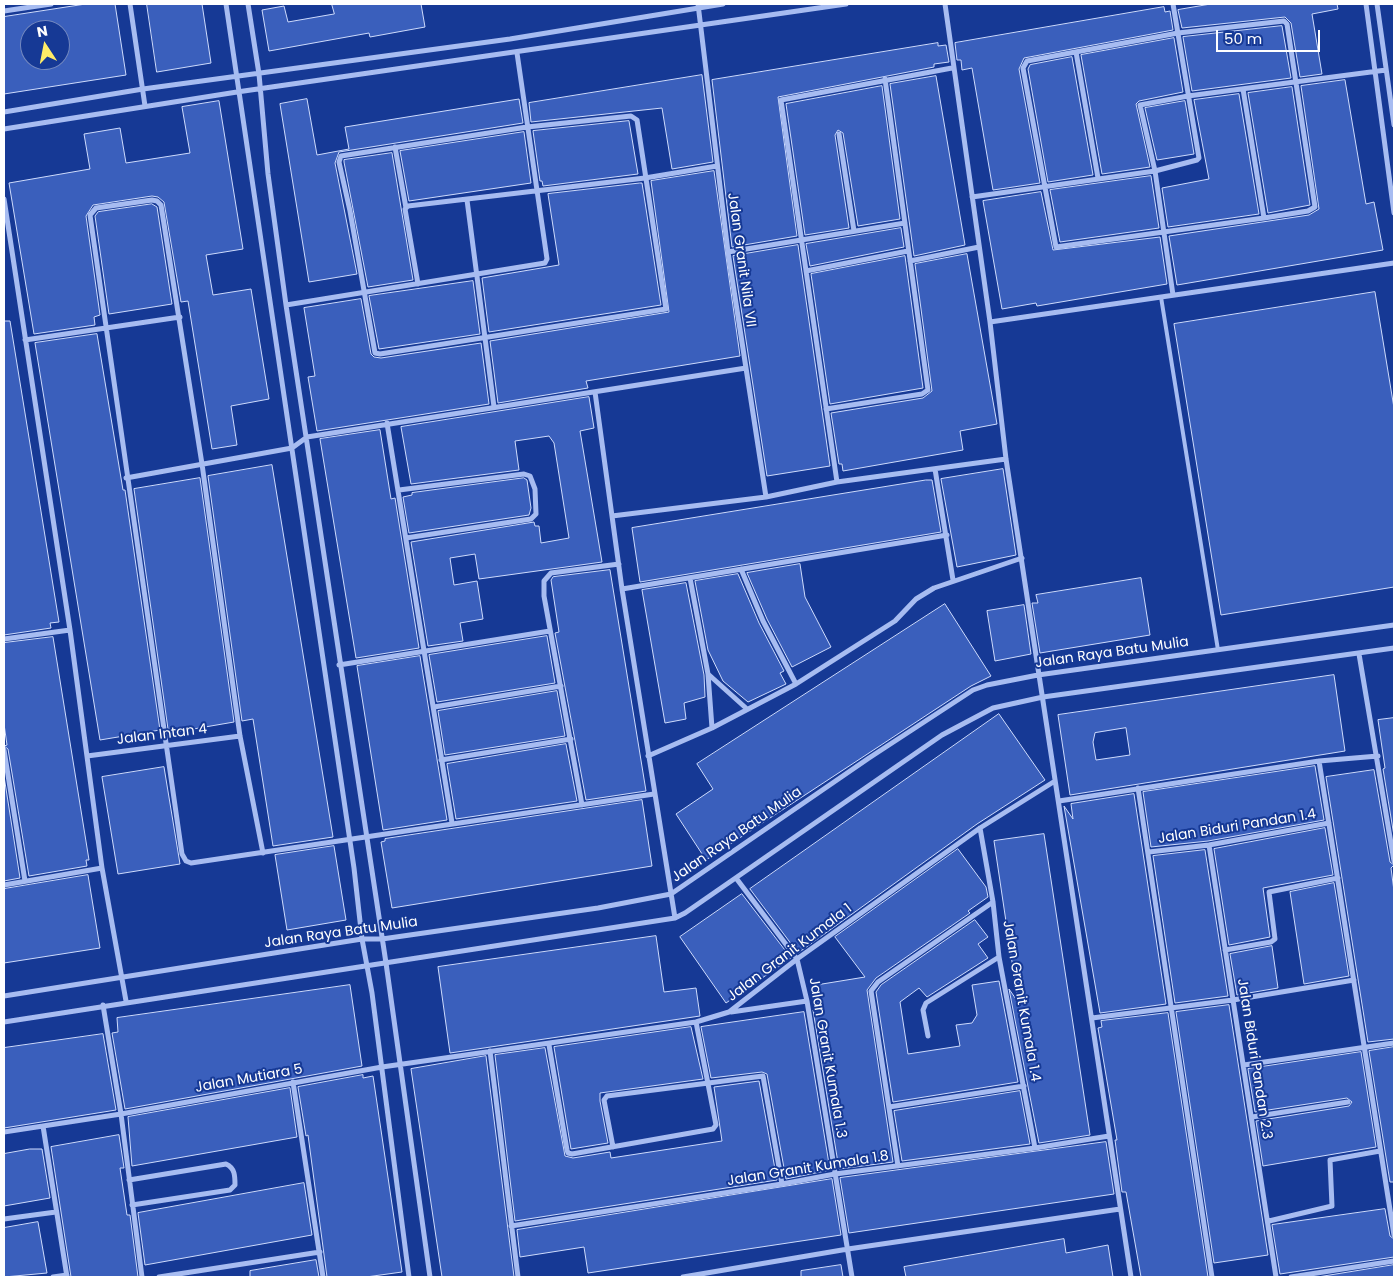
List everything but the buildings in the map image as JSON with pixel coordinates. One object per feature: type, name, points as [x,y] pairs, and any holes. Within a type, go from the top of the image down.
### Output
[{"type":"street","points":[[4,11],[49,4]]},
{"type":"street","points":[[130,4],[145,106]]},
{"type":"street","points":[[226,4],[237,92],[292,448],[348,839],[354,868],[362,939],[382,1067],[409,1277]]},
{"type":"street","points":[[248,4],[259,74],[286,305],[307,437],[339,665],[386,962],[430,1277]]},
{"type":"street","points":[[4,112],[143,89],[235,78],[510,39],[698,6],[723,4]]},
{"type":"street","points":[[4,129],[237,92],[846,4]]},
{"type":"street","points":[[944,4],[990,322],[1006,459],[1131,1277]]},
{"type":"street","points":[[972,197],[1155,171],[1194,162],[1199,158],[1173,4]]},
{"type":"street","points":[[1366,4],[1394,213]]},
{"type":"street","points":[[1377,4],[1394,125]]},
{"type":"street","name":"Jalan Granit Nila VII","points":[[698,6],[728,252],[766,497]]},
{"type":"street","points":[[1286,22],[1316,205],[1308,211],[1058,248],[1055,245],[1044,187],[1024,64],[1033,59],[1076,52],[1178,33],[1286,22]]},
{"type":"street","points":[[1076,52],[1098,178]]},
{"type":"street","points":[[286,305],[476,273],[543,264],[546,261],[538,192],[517,53]]},
{"type":"street","points":[[837,482],[781,100],[885,79],[952,68]]},
{"type":"street","points":[[1173,295],[1155,171],[1140,106],[1188,96],[1386,70]]},
{"type":"street","points":[[826,409],[922,394],[928,390],[885,79]]},
{"type":"street","points":[[1243,89],[1264,218]]},
{"type":"street","points":[[636,117],[666,309],[378,354],[374,352],[339,160],[346,154],[395,147],[527,127],[636,117]]},
{"type":"street","points":[[839,134],[854,231]]},
{"type":"street","points":[[395,147],[418,284]]},
{"type":"street","points":[[406,208],[645,178],[717,166]]},
{"type":"street","points":[[4,199],[6,228],[70,630],[102,868],[126,1001]]},
{"type":"street","points":[[263,853],[240,736],[202,464],[161,205],[157,201],[152,200],[96,208],[91,211],[126,478],[182,854],[186,861],[191,863],[263,853],[654,794]]},
{"type":"street","points":[[467,200],[494,407]]},
{"type":"street","points":[[728,252],[905,223]]},
{"type":"street","points":[[910,261],[979,247]]},
{"type":"street","points":[[806,271],[908,251]]},
{"type":"street","points":[[990,322],[1394,263]]},
{"type":"street","points":[[25,340],[180,317]]},
{"type":"street","points":[[126,478],[292,448],[307,437],[746,368]]},
{"type":"street","points":[[595,392],[622,589],[675,918]]},
{"type":"street","points":[[387,423],[426,651],[452,823]]},
{"type":"street","points":[[612,516],[766,497],[837,482],[1006,459]]},
{"type":"street","points":[[935,469],[954,580]]},
{"type":"street","points":[[399,490],[524,474],[530,476],[535,489],[536,514],[531,519],[406,538]]},
{"type":"street","points":[[622,589],[947,535]]},
{"type":"street","points":[[648,756],[712,728],[796,684],[895,621],[916,599],[954,580],[1022,558]]},
{"type":"street","points":[[582,805],[543,588],[546,577],[551,573],[619,564]]},
{"type":"street","points":[[741,569],[763,621],[796,684]]},
{"type":"street","points":[[690,578],[708,674],[712,728]]},
{"type":"street","name":"Jalan Raya Batu Mulia","points":[[4,996],[362,939],[382,939],[598,908],[671,894],[869,758],[973,690],[987,685],[1038,675],[1394,626]]},
{"type":"street","points":[[4,639],[70,630]]},
{"type":"street","points":[[339,665],[550,630]]},
{"type":"street","points":[[4,1022],[126,1001],[367,967],[386,962],[675,918],[685,913],[942,735],[993,708],[1043,697],[1394,648]]},
{"type":"street","points":[[1359,654],[1378,756],[1394,860]]},
{"type":"street","points":[[708,674],[747,709]]},
{"type":"street","points":[[434,707],[561,686]]},
{"type":"street","name":"Jalan Intan 4","points":[[87,756],[240,736]]},
{"type":"street","points":[[441,760],[571,739]]},
{"type":"street","points":[[4,750],[25,881]]},
{"type":"street","points":[[1059,801],[1319,761],[1378,756]]},
{"type":"street","points":[[1319,761],[1394,1235]]},
{"type":"street","name":"Jalan Granit Kumala 1","points":[[382,1067],[490,1051],[549,1045],[696,1022],[729,1012],[797,959],[980,828],[1055,781]]},
{"type":"street","points":[[1138,788],[1212,1277]]},
{"type":"street","name":"Jalan Biduri Pandan 1.4","points":[[1149,852],[1209,844],[1329,823]]},
{"type":"street","name":"Jalan Granit Kumala 1.4","points":[[980,828],[994,902],[999,957],[1035,1148]]},
{"type":"street","name":"Jalan Biduri Pandan 2.3","points":[[1209,844],[1269,1221],[1276,1277]]},
{"type":"street","points":[[4,884],[102,868]]},
{"type":"street","points":[[736,878],[797,959]]},
{"type":"street","points":[[1225,950],[1271,942],[1275,939],[1269,892],[1338,878]]},
{"type":"street","points":[[898,1166],[872,997],[873,987],[994,902]]},
{"type":"street","points":[[928,1036],[923,1010],[926,1004],[999,957]]},
{"type":"street","name":"Jalan Granit Kumala 1.3","points":[[797,959],[807,1001],[852,1277]]},
{"type":"street","points":[[1092,1018],[1233,1000],[1354,980]]},
{"type":"street","points":[[729,1012],[807,1001]]},
{"type":"street","points":[[103,1006],[121,1114],[142,1277]]},
{"type":"street","points":[[549,1045],[568,1153],[613,1147],[713,1129],[716,1125],[696,1022]]},
{"type":"street","points":[[1244,1065],[1394,1043]]},
{"type":"street","points":[[490,1051],[518,1277]]},
{"type":"street","name":"Jalan Mutiara 5","points":[[4,1132],[121,1114],[382,1067]]},
{"type":"street","points":[[613,1147],[604,1100],[607,1096],[758,1076],[765,1078],[782,1184]]},
{"type":"street","points":[[292,1082],[323,1277]]},
{"type":"street","points":[[889,1106],[1024,1086]]},
{"type":"street","points":[[1252,1117],[1348,1102]]},
{"type":"street","points":[[43,1126],[67,1276],[53,1277]]},
{"type":"street","name":"Jalan Granit Kumala 1.8","points":[[511,1226],[835,1174],[1035,1148],[1109,1136]]},
{"type":"street","points":[[1269,1221],[1332,1206],[1330,1160],[1380,1151]]},
{"type":"street","points":[[129,1180],[226,1164],[230,1166],[235,1174],[235,1185],[230,1190],[132,1205]]},
{"type":"street","points":[[683,1277],[848,1249],[1120,1209]]},
{"type":"street","points":[[4,1219],[56,1212]]},
{"type":"street","points":[[159,1277],[320,1252]]},
{"type":"street","points":[[1291,1277],[1394,1261]]},
{"type":"lane","points":[[1161,297],[1218,650]]}]
